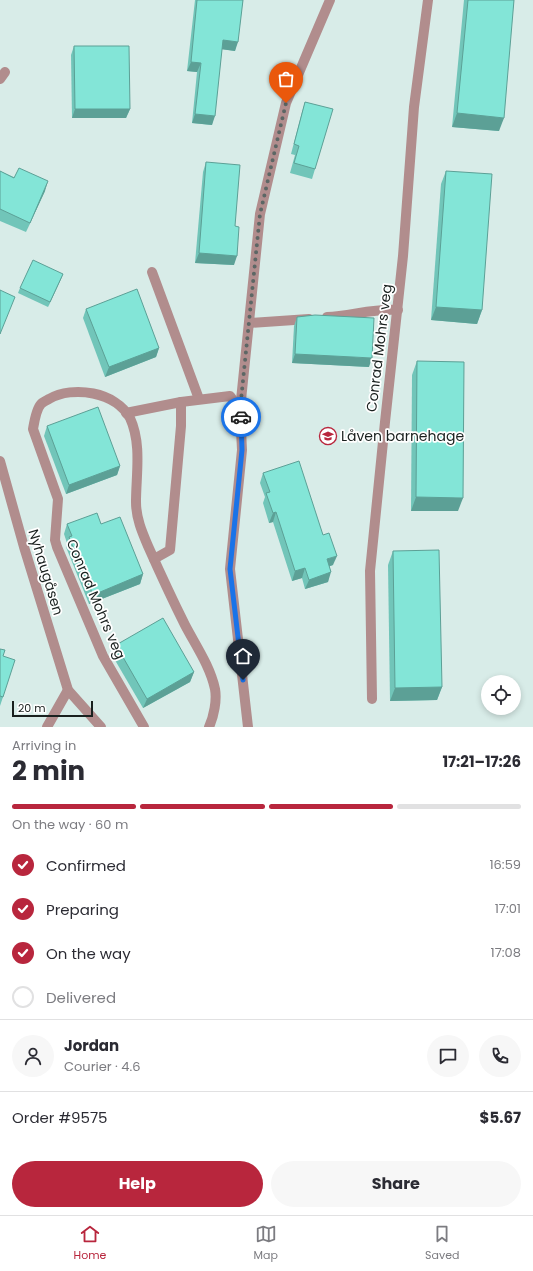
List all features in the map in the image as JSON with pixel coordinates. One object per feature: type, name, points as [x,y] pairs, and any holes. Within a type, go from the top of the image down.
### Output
[{"type":"street","points":[[248,727],[230,569],[242,450],[240,410],[260,214],[286,103],[330,0]]},
{"type":"street","name":"Conrad Mohrs veg","points":[[372,699],[370,571],[384,422],[398,310],[414,107],[428,0]]},
{"type":"street","points":[[152,272],[199,399]]},
{"type":"street","points":[[249,323],[342,316],[385,309],[398,310]]},
{"type":"street","name":"Conrad Mohrs veg","points":[[144,727],[103,656],[56,547],[55,540],[58,499],[33,429],[34,421],[41,404],[54,396],[68,392],[85,392],[100,395],[111,401],[130,418],[136,439],[138,479],[136,504],[139,525],[167,590],[210,673],[215,690],[215,702],[212,721],[209,727]]},
{"type":"street","points":[[126,413],[199,399],[230,396],[240,410]]},
{"type":"street","points":[[154,559],[170,550],[181,426],[181,402]]},
{"type":"street","name":"Nyhaugåsen","points":[[0,461],[24,547],[68,690],[101,727]]},
{"type":"street","points":[[47,727],[68,690]]},
{"type":"building","points":[[197,0],[243,0],[238,42],[223,40],[215,116],[195,114],[201,63],[191,62]]},
{"type":"building","points":[[468,0],[514,0],[504,118],[457,113]]},
{"type":"building","points":[[74,46],[129,46],[130,109],[75,109]]},
{"type":"building","points":[[305,102],[333,109],[315,169],[294,163],[299,146],[294,144]]},
{"type":"building","points":[[206,162],[240,165],[235,226],[239,227],[237,256],[199,253]]},
{"type":"building","points":[[19,168],[48,181],[30,223],[0,209],[0,171],[14,178]]},
{"type":"building","points":[[446,171],[492,174],[482,310],[436,307]]},
{"type":"building","points":[[33,260],[63,274],[50,302],[20,288]]},
{"type":"building","points":[[137,289],[159,348],[109,367],[86,309]]},
{"type":"building","points":[[0,290],[15,297],[0,334]]},
{"type":"building","points":[[315,315],[374,318],[372,358],[295,354],[297,317]]},
{"type":"building","points":[[417,361],[464,362],[463,498],[416,497]]},
{"type":"building","points":[[98,407],[120,466],[69,485],[47,426]]},
{"type":"building","points":[[299,461],[323,535],[329,533],[337,556],[327,559],[331,572],[309,580],[305,568],[295,571],[276,512],[273,513],[266,493],[270,492],[263,473]]},
{"type":"building","points":[[97,513],[101,524],[120,517],[143,574],[93,595],[69,537],[72,536],[67,524]]},
{"type":"building","points":[[439,550],[442,687],[395,688],[393,551]]},
{"type":"building","points":[[163,618],[194,672],[147,699],[116,645]]},
{"type":"building","points":[[0,649],[5,650],[3,656],[15,660],[3,697],[0,696]]},
{"type":"way so far","points":[[241,417],[240,410],[260,214],[286,103]]},
{"type":"place","name":"Låven barnehage","points":[[328,436]]},
{"type":"route","points":[[241,417],[242,450],[230,569],[243,680]]}]
